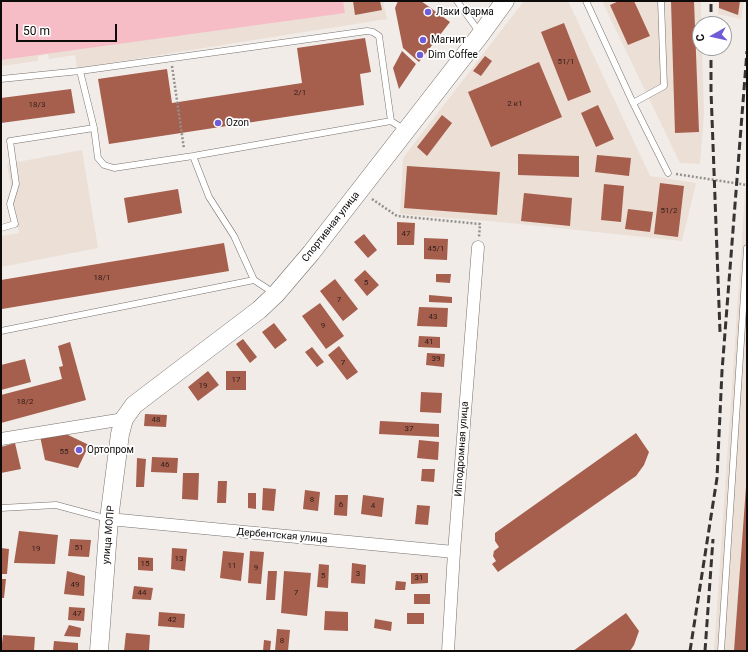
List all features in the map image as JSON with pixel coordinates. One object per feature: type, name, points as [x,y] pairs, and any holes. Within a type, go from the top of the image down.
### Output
[{"type":"main road","name":"Спортивная улица","points":[[124,419],[134,405],[259,310],[276,294],[311,254],[505,1]]},
{"type":"main road","name":"улица МОПР","points":[[99,651],[109,519],[120,434],[124,419]]},
{"type":"street","name":"Ипподромная улица","points":[[448,651],[454,552],[478,247]]},
{"type":"street","points":[[1,439],[124,419]]},
{"type":"street","name":"Дербентская улица","points":[[109,519],[454,552]]},
{"type":"lane","points":[[457,1],[481,34]]},
{"type":"lane","points":[[586,1],[633,103],[668,173]]},
{"type":"lane","points":[[633,103],[664,86],[662,1]]},
{"type":"lane","points":[[1,79],[80,71],[367,31],[373,32],[379,36],[391,121]]},
{"type":"lane","points":[[80,71],[94,128],[98,158],[104,165],[114,168],[193,156],[391,121],[406,130]]},
{"type":"lane","points":[[1,228],[15,224],[10,204],[16,184],[10,141],[94,128]]},
{"type":"lane","points":[[193,156],[209,197],[234,236],[254,280],[276,294]]},
{"type":"lane","points":[[721,651],[747,248]]},
{"type":"lane","points":[[1,331],[254,280]]},
{"type":"lane","points":[[1,508],[56,505],[109,519]]},
{"type":"path","points":[[170,58],[185,157]]},
{"type":"path","points":[[668,173],[747,185]]},
{"type":"path","points":[[360,190],[397,216],[480,224],[478,247]]},
{"type":"shaded area","points":[[1,1],[383,1],[387,19],[77,68],[75,55],[49,59],[48,54],[38,56],[38,61],[1,66]]},
{"type":"shaded area","points":[[1,1],[343,1],[345,13],[1,60]]},
{"type":"shaded area","points":[[524,1],[568,1],[650,176],[696,183],[682,241],[500,222],[400,214],[403,158]]},
{"type":"shaded area","points":[[602,1],[701,1],[701,16],[692,16],[692,56],[702,56],[704,114],[700,164],[680,163]]},
{"type":"shaded area","points":[[718,1],[744,1],[741,19],[718,14]]},
{"type":"shaded area","points":[[82,150],[98,248],[1,267],[1,236],[19,233],[7,164]]},
{"type":"shaded area","points":[[747,174],[747,651],[714,651],[745,194]]},
{"type":"building","points":[[353,1],[380,1],[382,10],[355,15]]},
{"type":"building","points":[[398,1],[421,1],[450,22],[419,62],[403,48],[395,8]]},
{"type":"building","points":[[619,1],[634,1],[650,36],[628,45],[610,5]]},
{"type":"building","points":[[671,1],[694,1],[695,16],[692,16],[692,56],[696,56],[699,132],[675,133]]},
{"type":"building","points":[[719,1],[740,1],[738,15],[719,8]]},
{"type":"building","points":[[564,23],[591,92],[568,101],[541,32]]},
{"type":"building","points":[[365,38],[371,72],[360,74],[364,105],[109,144],[98,79],[167,69],[172,103],[302,83],[297,48]]},
{"type":"building","points":[[402,51],[416,64],[399,89],[393,68]]},
{"type":"building","points":[[485,56],[492,61],[481,76],[473,71]]},
{"type":"building","points":[[539,62],[562,117],[491,147],[468,92]]},
{"type":"building","points":[[71,89],[75,113],[1,123],[1,98]]},
{"type":"building","points":[[598,105],[614,139],[596,147],[581,113]]},
{"type":"building","points":[[442,115],[452,123],[427,156],[417,147]]},
{"type":"building","points":[[518,154],[579,156],[579,177],[518,175]]},
{"type":"building","points":[[597,155],[631,158],[629,176],[595,172]]},
{"type":"building","points":[[407,166],[500,172],[497,215],[404,208]]},
{"type":"building","points":[[660,183],[684,186],[678,237],[654,234]]},
{"type":"building","points":[[604,184],[624,186],[621,222],[601,220]]},
{"type":"building","points":[[178,189],[182,213],[128,223],[124,198]]},
{"type":"building","points":[[524,193],[572,198],[570,226],[521,221]]},
{"type":"building","points":[[628,209],[653,212],[650,232],[625,229]]},
{"type":"building","points":[[397,222],[415,223],[414,245],[397,245]]},
{"type":"building","points":[[364,234],[377,250],[368,258],[354,242]]},
{"type":"building","points":[[424,238],[448,239],[447,260],[424,259]]},
{"type":"building","points":[[224,243],[229,271],[2,309],[1,280]]},
{"type":"building","points":[[365,270],[379,285],[367,296],[354,280]]},
{"type":"building","points":[[436,274],[451,274],[450,283],[436,282]]},
{"type":"building","points":[[335,279],[358,309],[343,321],[320,291]]},
{"type":"building","points":[[429,295],[452,297],[452,303],[429,302]]},
{"type":"building","points":[[320,303],[344,336],[326,349],[302,316]]},
{"type":"building","points":[[419,307],[448,308],[447,327],[417,326]]},
{"type":"building","points":[[274,323],[287,340],[275,349],[262,332]]},
{"type":"building","points":[[419,336],[440,337],[440,348],[418,347]]},
{"type":"building","points":[[243,339],[257,357],[250,363],[236,344]]},
{"type":"building","points":[[70,342],[86,400],[1,423],[1,395],[62,379],[59,367],[63,366],[58,346]]},
{"type":"building","points":[[339,346],[358,372],[347,380],[328,355]]},
{"type":"building","points":[[312,347],[324,362],[317,367],[305,352]]},
{"type":"building","points":[[427,353],[445,354],[444,367],[426,365]]},
{"type":"building","points":[[25,359],[31,382],[1,390],[1,365]]},
{"type":"building","points":[[208,371],[219,385],[198,401],[188,387]]},
{"type":"building","points":[[226,371],[246,371],[246,390],[226,390]]},
{"type":"building","points":[[421,392],[442,393],[441,413],[420,412]]},
{"type":"building","points":[[145,414],[167,415],[166,427],[144,426]]},
{"type":"building","points":[[380,421],[439,424],[439,437],[379,434]]},
{"type":"building","points":[[64,433],[89,445],[78,468],[45,460],[40,436]]},
{"type":"building","points":[[636,433],[649,452],[644,465],[636,476],[498,572],[492,564],[496,561],[493,556],[494,551],[499,547],[495,541],[495,533]]},
{"type":"building","points":[[419,440],[439,442],[438,460],[417,458]]},
{"type":"building","points":[[15,443],[21,469],[1,473],[1,447]]},
{"type":"building","points":[[152,457],[178,458],[177,473],[151,472]]},
{"type":"building","points":[[137,458],[146,459],[144,487],[136,487]]},
{"type":"building","points":[[422,469],[435,469],[434,482],[421,481]]},
{"type":"building","points":[[183,473],[199,473],[198,500],[182,499]]},
{"type":"building","points":[[218,481],[227,481],[226,503],[217,503]]},
{"type":"building","points":[[746,487],[747,651],[734,651]]},
{"type":"building","points":[[263,488],[276,489],[274,511],[262,510]]},
{"type":"building","points":[[305,490],[320,492],[318,511],[303,509]]},
{"type":"building","points":[[248,493],[256,493],[256,509],[248,508]]},
{"type":"building","points":[[335,495],[348,495],[347,516],[334,515]]},
{"type":"building","points":[[363,495],[384,498],[382,517],[361,514]]},
{"type":"building","points":[[417,505],[430,506],[428,525],[415,524]]},
{"type":"building","points":[[19,531],[58,535],[55,564],[14,563]]},
{"type":"building","points":[[70,539],[91,540],[89,557],[68,556]]},
{"type":"building","points":[[1,548],[9,549],[7,574],[1,574]]},
{"type":"building","points":[[172,548],[187,549],[185,571],[171,569]]},
{"type":"building","points":[[223,551],[244,553],[241,581],[220,578]]},
{"type":"building","points":[[250,551],[264,552],[261,584],[248,583]]},
{"type":"building","points":[[138,557],[153,558],[153,571],[138,570]]},
{"type":"building","points":[[352,563],[366,565],[365,584],[351,583]]},
{"type":"building","points":[[319,564],[329,565],[328,588],[317,587]]},
{"type":"building","points":[[67,571],[85,576],[84,596],[64,594]]},
{"type":"building","points":[[268,571],[277,571],[275,600],[266,600]]},
{"type":"building","points":[[284,571],[311,573],[307,616],[281,613]]},
{"type":"building","points":[[411,573],[428,573],[428,583],[411,584]]},
{"type":"building","points":[[1,579],[6,579],[4,598],[1,598]]},
{"type":"building","points":[[396,581],[406,582],[405,590],[395,590]]},
{"type":"building","points":[[134,586],[153,588],[151,600],[132,599]]},
{"type":"building","points":[[414,594],[430,594],[430,604],[414,604]]},
{"type":"building","points":[[69,607],[85,608],[84,621],[68,620]]},
{"type":"building","points":[[325,611],[348,612],[348,631],[324,630]]},
{"type":"building","points":[[159,612],[185,614],[184,628],[158,626]]},
{"type":"building","points":[[407,613],[424,613],[424,624],[407,624]]},
{"type":"building","points":[[626,613],[639,631],[630,651],[573,651]]},
{"type":"building","points":[[375,619],[392,622],[391,631],[374,628]]},
{"type":"building","points":[[69,625],[81,628],[80,637],[64,636]]},
{"type":"building","points":[[277,629],[290,630],[288,651],[275,651]]},
{"type":"building","points":[[126,633],[150,635],[149,651],[124,651]]},
{"type":"building","points":[[3,635],[35,637],[34,651],[1,651]]},
{"type":"building","points":[[264,640],[271,641],[270,651],[263,651]]},
{"type":"building","points":[[54,641],[78,643],[78,651],[53,651]]},
{"type":"railway","points":[[711,1],[711,16]]},
{"type":"railway","points":[[690,651],[717,478],[722,371],[747,51]]},
{"type":"railway","points":[[711,56],[720,332]]},
{"type":"railway","points":[[705,651],[713,539]]},
{"type":"place","name":"Лаки Фарма","points":[[428,12]]},
{"type":"place","name":"Магнит","points":[[423,40]]},
{"type":"place","name":"Dim Coffee","points":[[420,55]]},
{"type":"place","name":"Ozon","points":[[218,123]]},
{"type":"place","name":"Ортопром","points":[[79,450]]}]
